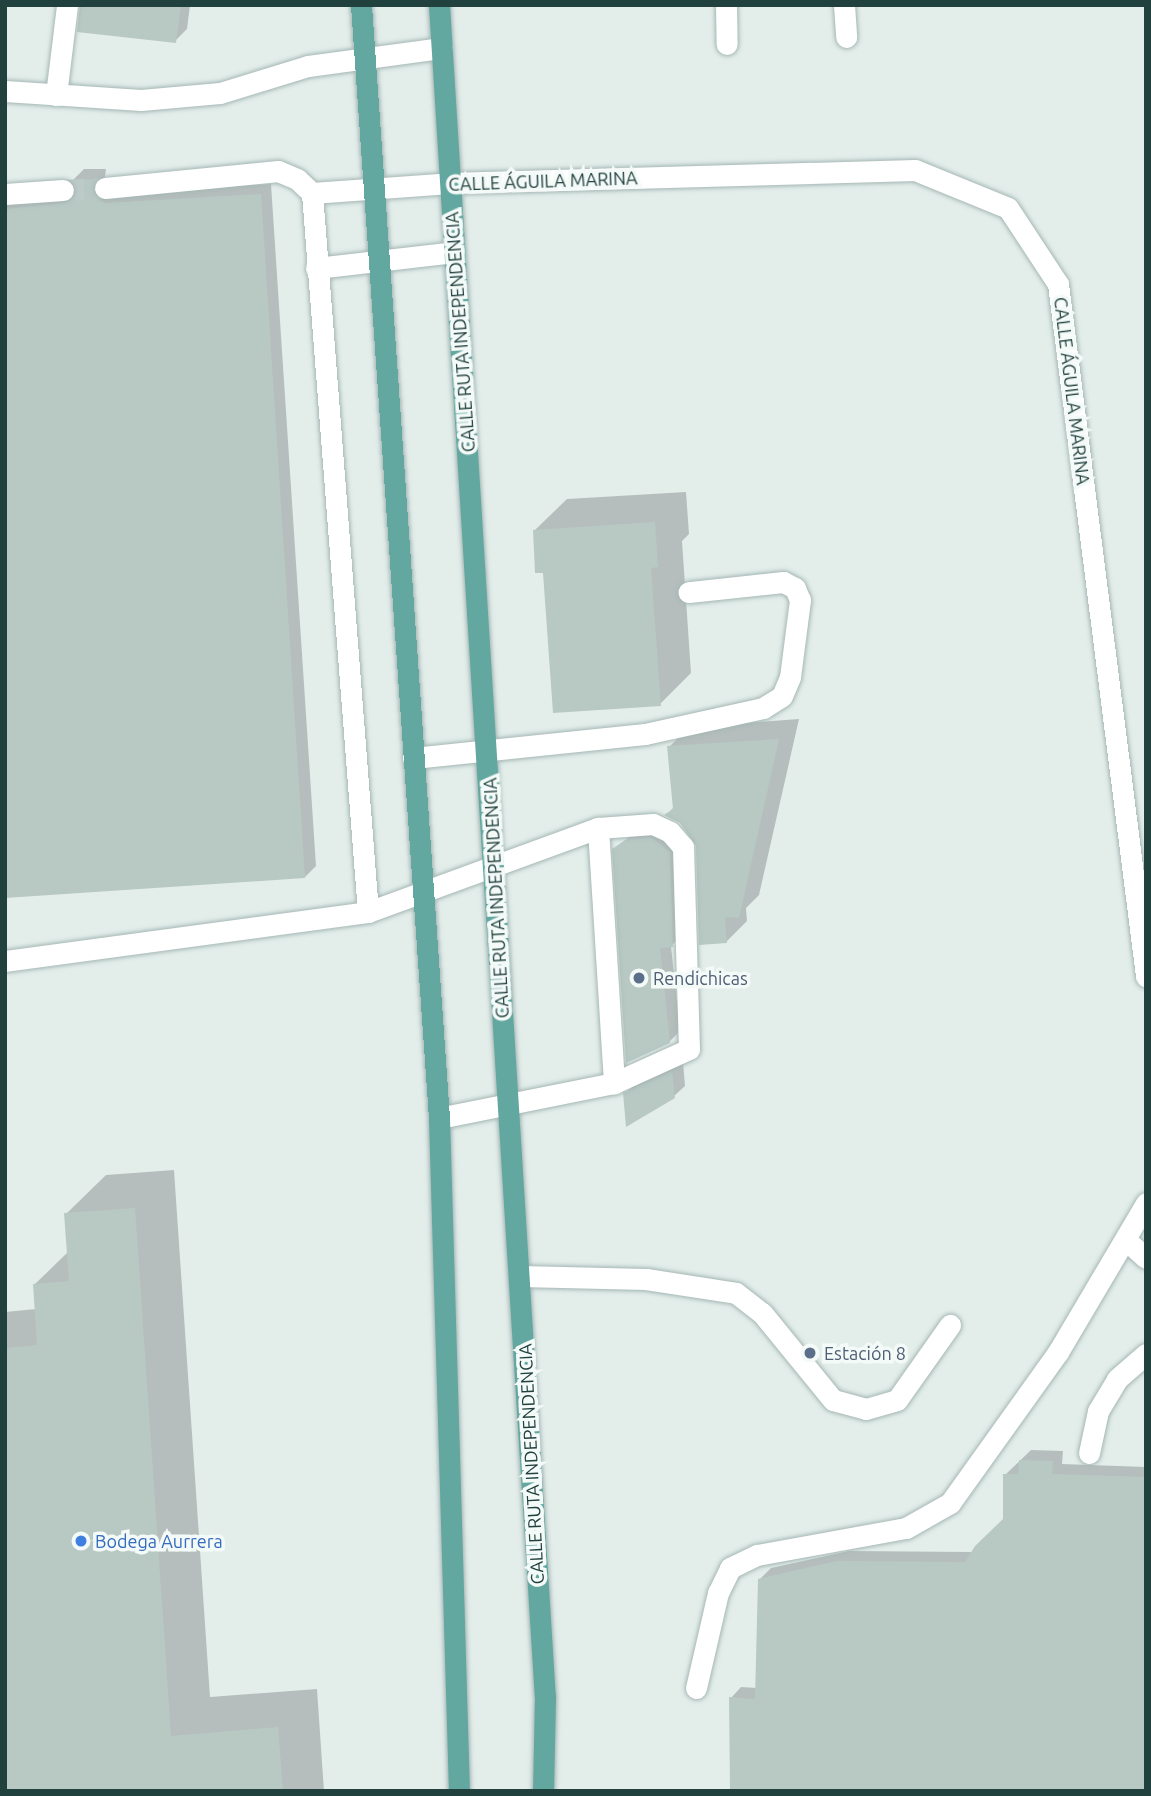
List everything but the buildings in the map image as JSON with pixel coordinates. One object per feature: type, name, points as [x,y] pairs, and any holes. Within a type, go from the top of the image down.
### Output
[{"type":"main road","points":[[361,5],[421,894],[439,1118],[459,1791]]},
{"type":"main road","name":"CALLE RUTA INDEPENDENCIA","points":[[439,5],[545,1696],[543,1791]]},
{"type":"street","points":[[57,95],[67,5]]},
{"type":"street","points":[[726,5],[727,44]]},
{"type":"street","points":[[844,5],[846,37]]},
{"type":"street","points":[[5,92],[141,100],[220,93],[308,66],[365,61],[442,48]]},
{"type":"street","name":"CALLE ÁGUILA MARINA","points":[[312,193],[450,183],[915,170],[1008,208],[1058,284],[1146,976]]},
{"type":"street","points":[[105,188],[278,171],[297,179],[312,193],[368,912]]},
{"type":"street","points":[[5,194],[64,190]]},
{"type":"street","points":[[316,268],[454,252]]},
{"type":"street","points":[[412,758],[487,747],[645,734],[763,708],[782,696],[790,677],[800,600],[795,588],[783,582],[689,592]]},
{"type":"street","points":[[5,961],[368,912],[598,828],[653,824],[670,832],[683,847],[689,1049],[614,1083],[509,1107],[439,1118]]},
{"type":"street","points":[[598,828],[614,1083]]},
{"type":"street","points":[[696,1688],[718,1593],[730,1568],[757,1555],[906,1528],[950,1503],[1058,1352],[1127,1241],[1146,1203]]},
{"type":"street","points":[[1127,1241],[1146,1258]]},
{"type":"street","points":[[520,1276],[646,1279],[736,1293],[762,1313],[833,1401],[866,1409],[897,1400],[950,1325]]},
{"type":"street","points":[[1089,1453],[1098,1411],[1116,1379],[1146,1354]]},
{"type":"tunnel","points":[[63,190],[105,188]]},
{"type":"place","name":"Rendichicas","points":[[639,978]]},
{"type":"place","name":"Estación 8","points":[[810,1353]]},
{"type":"place","name":"Bodega Aurrera","points":[[81,1541]]}]
